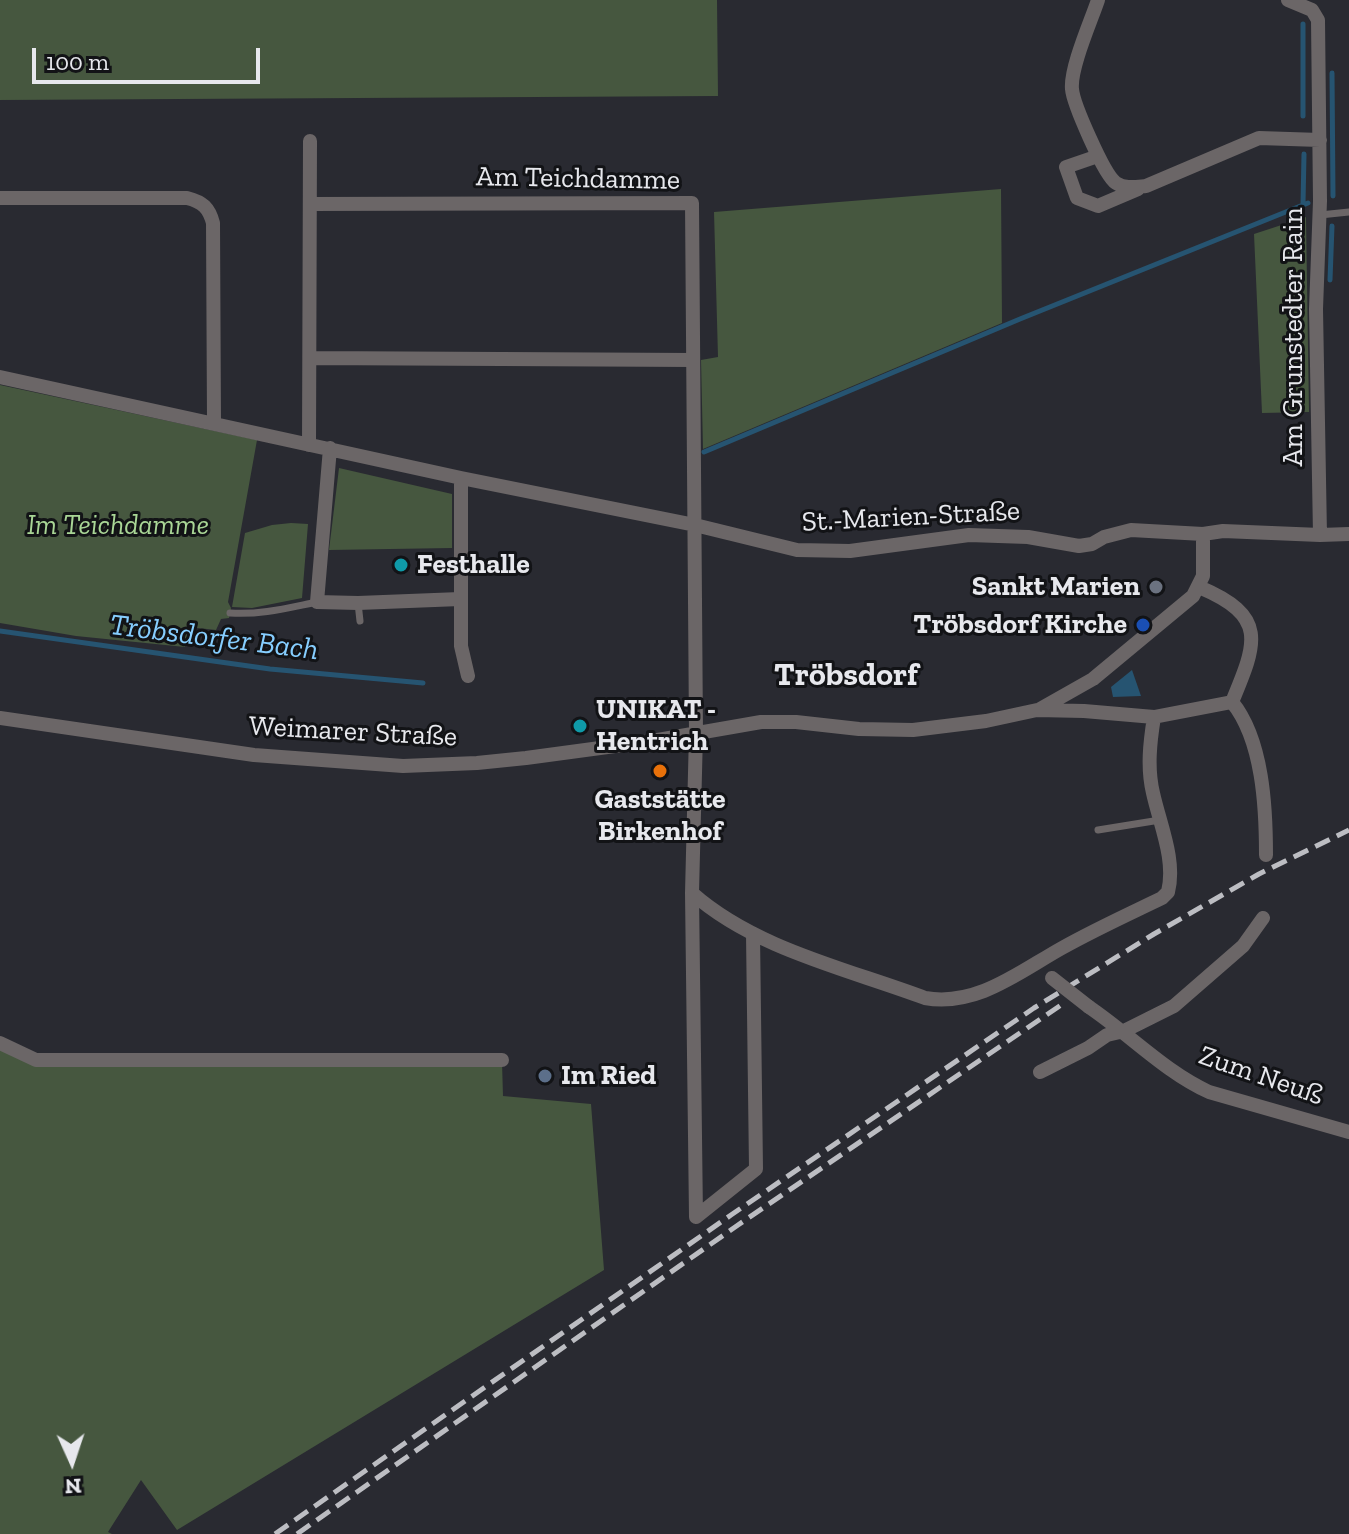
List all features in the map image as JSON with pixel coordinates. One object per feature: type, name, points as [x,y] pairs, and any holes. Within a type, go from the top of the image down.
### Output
[{"type":"street","points":[[1098,0],[1073,74],[1072,90],[1106,174],[1114,182],[1127,187],[1146,186]]},
{"type":"street","name":"Am Grunstedter Rain","points":[[1288,0],[1312,10],[1318,20],[1320,215],[1316,309],[1320,535]]},
{"type":"street","points":[[1098,156],[1066,167],[1077,198],[1098,206],[1259,138],[1320,140]]},
{"type":"street","points":[[309,445],[310,141]]},
{"type":"street","points":[[0,198],[187,198],[199,201],[210,211],[213,223],[214,422]]},
{"type":"street","name":"Am Teichdamme","points":[[310,204],[692,203],[696,733],[692,893],[696,1217],[756,1169],[753,934]]},
{"type":"street","points":[[310,358],[693,360]]},
{"type":"street","points":[[0,377],[461,478],[695,525]]},
{"type":"street","points":[[330,448],[317,602],[460,599]]},
{"type":"street","points":[[461,478],[461,646],[468,676]]},
{"type":"street","name":"St.-Marien-Straße","points":[[695,525],[779,547],[833,552],[969,535],[1028,537],[1079,546],[1131,530],[1203,534],[1223,531],[1349,534]]},
{"type":"street","points":[[1203,534],[1203,576],[1199,587],[1235,605],[1248,622],[1251,649],[1232,702],[1245,718],[1252,738],[1264,803],[1266,855]]},
{"type":"street","name":"Weimarer Straße","points":[[1037,710],[1093,679],[1193,596],[1199,587]]},
{"type":"street","name":"Weimarer Straße","points":[[0,718],[254,755],[403,766],[526,758],[773,721],[875,730],[913,730],[986,721],[1037,710],[1154,717],[1232,702]]},
{"type":"street","points":[[692,893],[712,910],[753,934],[925,998],[939,1001],[984,992],[1060,949],[1162,898],[1168,892],[1169,865],[1150,769],[1154,717]]},
{"type":"street","points":[[1040,1072],[1107,1035],[1124,1031],[1174,1006],[1243,946],[1263,918]]},
{"type":"street","name":"Zum Neuß","points":[[1038,963],[1052,978],[1188,1082],[1209,1092],[1349,1132]]},
{"type":"street","points":[[0,1043],[36,1060],[502,1060]]},
{"type":"lane","points":[[1320,215],[1349,212]]},
{"type":"lane","points":[[230,613],[251,615],[276,612],[317,602]]},
{"type":"lane","points":[[358,603],[360,621]]},
{"type":"lane","points":[[1098,830],[1160,820]]},
{"type":"green space","points":[[0,0],[717,0],[718,96],[0,100]]},
{"type":"green space","points":[[1001,189],[1002,323],[703,449],[701,360],[718,357],[714,212]]},
{"type":"green space","points":[[1306,217],[1309,412],[1262,413],[1254,234]]},
{"type":"green space","name":"Im Teichdamme","points":[[0,385],[257,440],[228,602],[231,608],[229,618],[221,619],[216,630],[189,627],[185,647],[76,636],[0,623]]},
{"type":"green space","points":[[339,468],[452,494],[452,548],[329,550]]},
{"type":"green space","points":[[291,523],[308,524],[302,598],[252,608],[232,607],[245,533]]},
{"type":"green space","points":[[0,1046],[35,1063],[502,1062],[503,1096],[591,1104],[604,1270],[177,1530],[141,1480],[108,1532],[112,1534],[0,1534]]},
{"type":"water","points":[[1132,670],[1141,696],[1113,697],[1111,687]]},
{"type":"waterway","points":[[1303,24],[1303,116]]},
{"type":"waterway","points":[[1332,73],[1333,196]]},
{"type":"waterway","points":[[1303,204],[1304,154]]},
{"type":"waterway","points":[[704,452],[1020,319],[1308,203]]},
{"type":"waterway","points":[[1330,280],[1332,226]]},
{"type":"waterway","name":"Tröbsdorfer Bach","points":[[0,631],[270,669],[423,683]]},
{"type":"railway","points":[[275,1534],[731,1215],[1034,1008],[1259,874],[1349,830]]},
{"type":"railway","points":[[297,1534],[738,1225],[1064,1003]]},
{"type":"place","name":"Festhalle","points":[[401,565]]},
{"type":"place","name":"Sankt Marien","points":[[1156,587]]},
{"type":"place","name":"Tröbsdorf Kirche","points":[[1143,625]]},
{"type":"place","name":"UNIKAT - Hentrich","points":[[580,726]]},
{"type":"place","name":"Gaststätte Birkenhof","points":[[660,771]]},
{"type":"place","name":"Im Ried","points":[[545,1076]]},
{"type":"district","name":"Tröbsdorf","points":[[846,676]]}]
